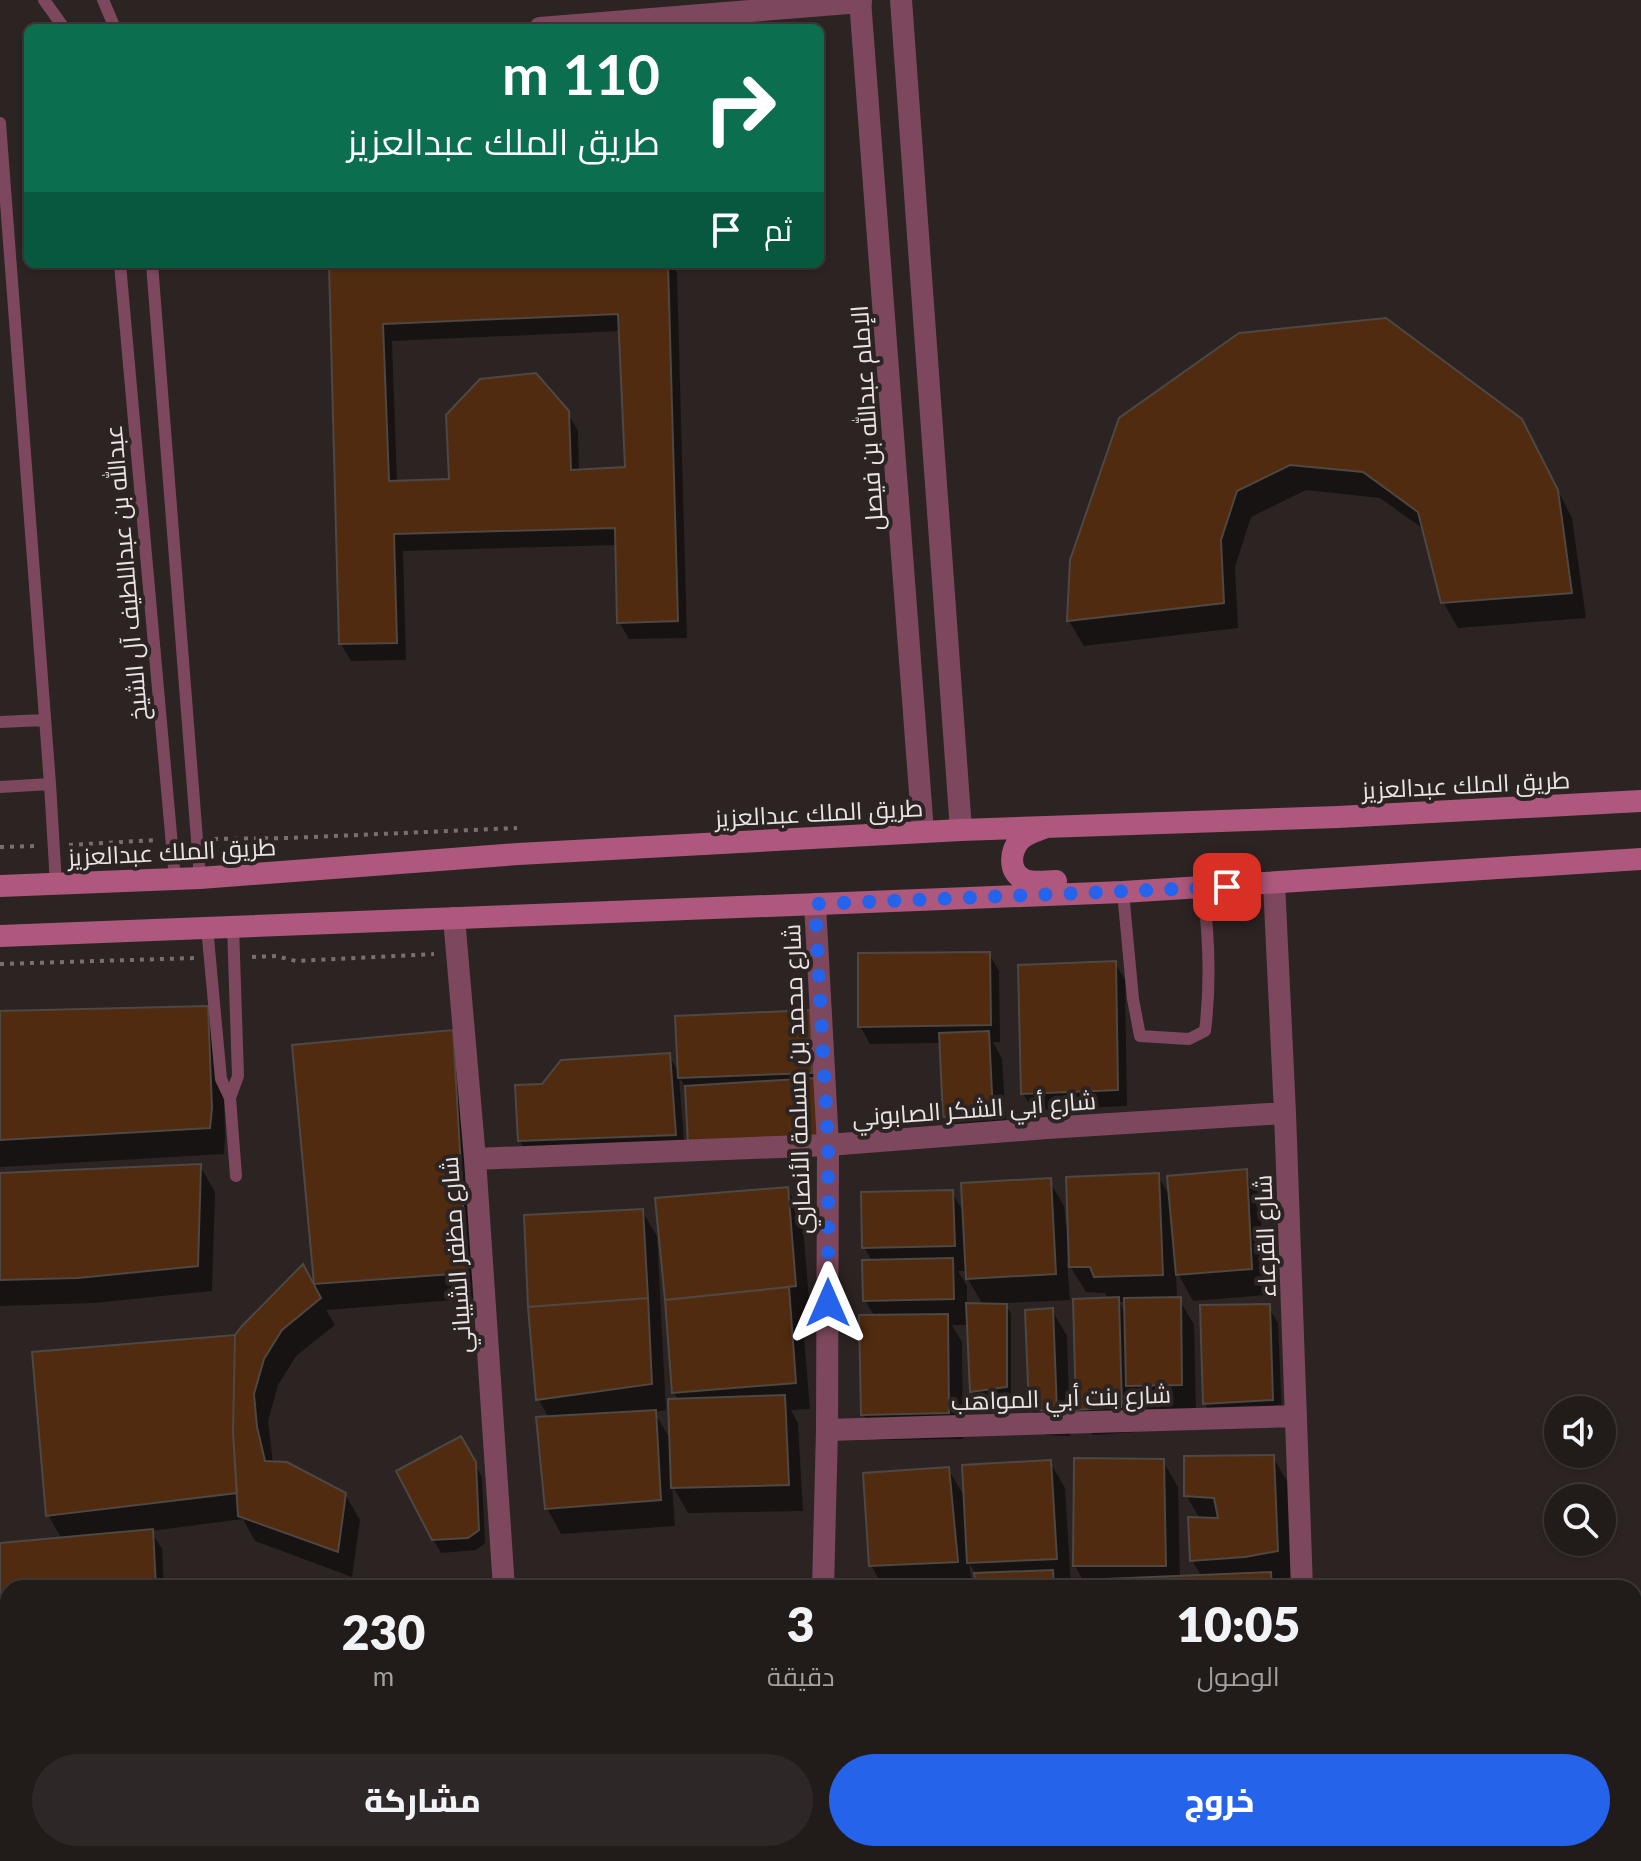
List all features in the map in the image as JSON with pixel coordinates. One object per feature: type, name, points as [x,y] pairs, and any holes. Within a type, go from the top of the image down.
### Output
[{"type":"main road","name":"طريق الملك عبدالعزيز","points":[[0,886],[200,878],[518,854],[961,830],[1338,817],[1641,801]]},
{"type":"main road","points":[[1045,827],[1021,838],[1012,853],[1012,868],[1021,878],[1033,882],[1323,868],[1427,872]]},
{"type":"main road","points":[[0,936],[1203,889],[1641,859]]},
{"type":"street","points":[[901,0],[961,830]]},
{"type":"street","points":[[587,24],[860,1]]},
{"type":"street","name":"الإمام عبدالله بن فيصل","points":[[860,1],[923,832]]},
{"type":"street","name":"شارع القرعاء","points":[[1274,883],[1302,1580]]},
{"type":"street","name":"شارع محمد بن مسلمة الأنصاري","points":[[815,904],[828,1145],[823,1580]]},
{"type":"street","name":"شارع مظفر الشيباني","points":[[454,918],[475,1159],[503,1580]]},
{"type":"street","name":"شارع أبي الشكر الصابوني","points":[[475,1159],[828,1145],[1285,1113]]},
{"type":"street","name":"شارع بنت أبي المواهب","points":[[827,1430],[1296,1416]]},
{"type":"lane","points":[[44,0],[61,24]]},
{"type":"lane","points":[[103,0],[113,24]]},
{"type":"lane","points":[[0,123],[56,884]]},
{"type":"lane","name":"عبدالله بن عبداللطيف آل الشيخ","points":[[120,268],[175,879]]},
{"type":"lane","name":"عبدالله بن عبداللطيف آل الشيخ","points":[[152,268],[200,878]]},
{"type":"lane","points":[[0,329],[15,328]]},
{"type":"lane","points":[[0,722],[45,720]]},
{"type":"lane","points":[[0,787],[50,784]]},
{"type":"lane","points":[[1123,892],[1133,999],[1140,1036],[1189,1039],[1205,1031],[1209,999],[1203,889]]},
{"type":"lane","points":[[230,1098],[238,1076],[233,926]]},
{"type":"lane","points":[[207,927],[221,1079],[230,1098],[236,1176]]},
{"type":"path","points":[[207,839],[517,828]]},
{"type":"path","points":[[0,847],[163,840]]},
{"type":"path","points":[[234,957],[276,956],[296,961],[457,953]]},
{"type":"path","points":[[0,964],[210,958]]},
{"type":"building","points":[[329,268],[668,268],[678,621],[617,623],[615,528],[394,534],[397,643],[339,644]],"holes":[[[618,314],[625,467],[571,470],[569,411],[536,373],[480,379],[446,415],[449,479],[389,481],[383,324]]]},
{"type":"building","points":[[1386,318],[1522,419],[1558,490],[1572,593],[1441,603],[1418,512],[1363,472],[1290,465],[1237,491],[1221,540],[1224,603],[1067,621],[1070,560],[1119,418],[1239,333]]},
{"type":"building","points":[[990,952],[991,1025],[858,1027],[858,953]]},
{"type":"building","points":[[1116,961],[1118,1090],[1021,1094],[1018,965]]},
{"type":"building","points":[[208,1006],[210,1128],[0,1140],[0,1011]]},
{"type":"building","points":[[810,1010],[812,1073],[678,1078],[675,1016]]},
{"type":"building","points":[[453,1030],[467,1273],[314,1284],[292,1045]]},
{"type":"building","points":[[989,1031],[993,1114],[943,1117],[939,1033]]},
{"type":"building","points":[[670,1053],[676,1135],[518,1141],[515,1085],[542,1084],[561,1060]]},
{"type":"building","points":[[814,1078],[818,1137],[688,1145],[685,1086]]},
{"type":"building","points":[[201,1164],[198,1266],[78,1278],[0,1280],[0,1173]]},
{"type":"building","points":[[1247,1169],[1252,1269],[1176,1275],[1167,1176]]},
{"type":"building","points":[[1159,1173],[1163,1275],[1094,1277],[1090,1267],[1069,1267],[1066,1177]]},
{"type":"building","points":[[1051,1178],[1056,1274],[966,1279],[961,1183]]},
{"type":"building","points":[[788,1187],[796,1286],[665,1300],[655,1198]]},
{"type":"building","points":[[953,1190],[955,1246],[862,1248],[861,1192]]},
{"type":"building","points":[[643,1209],[648,1298],[528,1307],[524,1215]]},
{"type":"building","points":[[953,1258],[954,1299],[863,1301],[862,1260]]},
{"type":"building","points":[[303,1264],[321,1298],[282,1330],[264,1359],[254,1394],[257,1427],[265,1461],[287,1462],[346,1493],[338,1552],[238,1516],[233,1432],[235,1335]]},
{"type":"building","points":[[789,1287],[796,1383],[672,1393],[665,1300]]},
{"type":"building","points":[[1119,1297],[1122,1407],[1076,1410],[1073,1299]]},
{"type":"building","points":[[1181,1297],[1182,1385],[1126,1386],[1124,1298]]},
{"type":"building","points":[[648,1298],[652,1384],[536,1400],[528,1307]]},
{"type":"building","points":[[966,1303],[1007,1304],[1007,1387],[970,1392]]},
{"type":"building","points":[[1270,1304],[1273,1400],[1203,1404],[1200,1305]]},
{"type":"building","points":[[1053,1308],[1057,1411],[1029,1410],[1025,1310]]},
{"type":"building","points":[[948,1314],[949,1413],[861,1415],[859,1315]]},
{"type":"building","points":[[235,1335],[233,1432],[237,1493],[46,1516],[32,1352]]},
{"type":"building","points":[[785,1395],[789,1485],[671,1488],[668,1399]]},
{"type":"building","points":[[656,1410],[661,1500],[545,1509],[536,1417]]},
{"type":"building","points":[[461,1436],[476,1462],[479,1530],[468,1538],[432,1540],[396,1471]]},
{"type":"building","points":[[1274,1455],[1278,1551],[1190,1561],[1188,1517],[1218,1518],[1214,1498],[1184,1496],[1184,1456]]},
{"type":"building","points":[[1074,1458],[1164,1459],[1166,1566],[1073,1566]]},
{"type":"building","points":[[1051,1460],[1057,1559],[967,1563],[962,1465]]},
{"type":"building","points":[[949,1467],[958,1562],[869,1566],[863,1473]]},
{"type":"building","points":[[153,1529],[156,1580],[0,1580],[0,1543]]},
{"type":"building","points":[[1053,1570],[1054,1580],[975,1580],[974,1573]]},
{"type":"building","points":[[1271,1572],[1272,1580],[1081,1580]]},
{"type":"route","points":[[828,1303],[828,1145],[815,904],[1227,887]]}]
